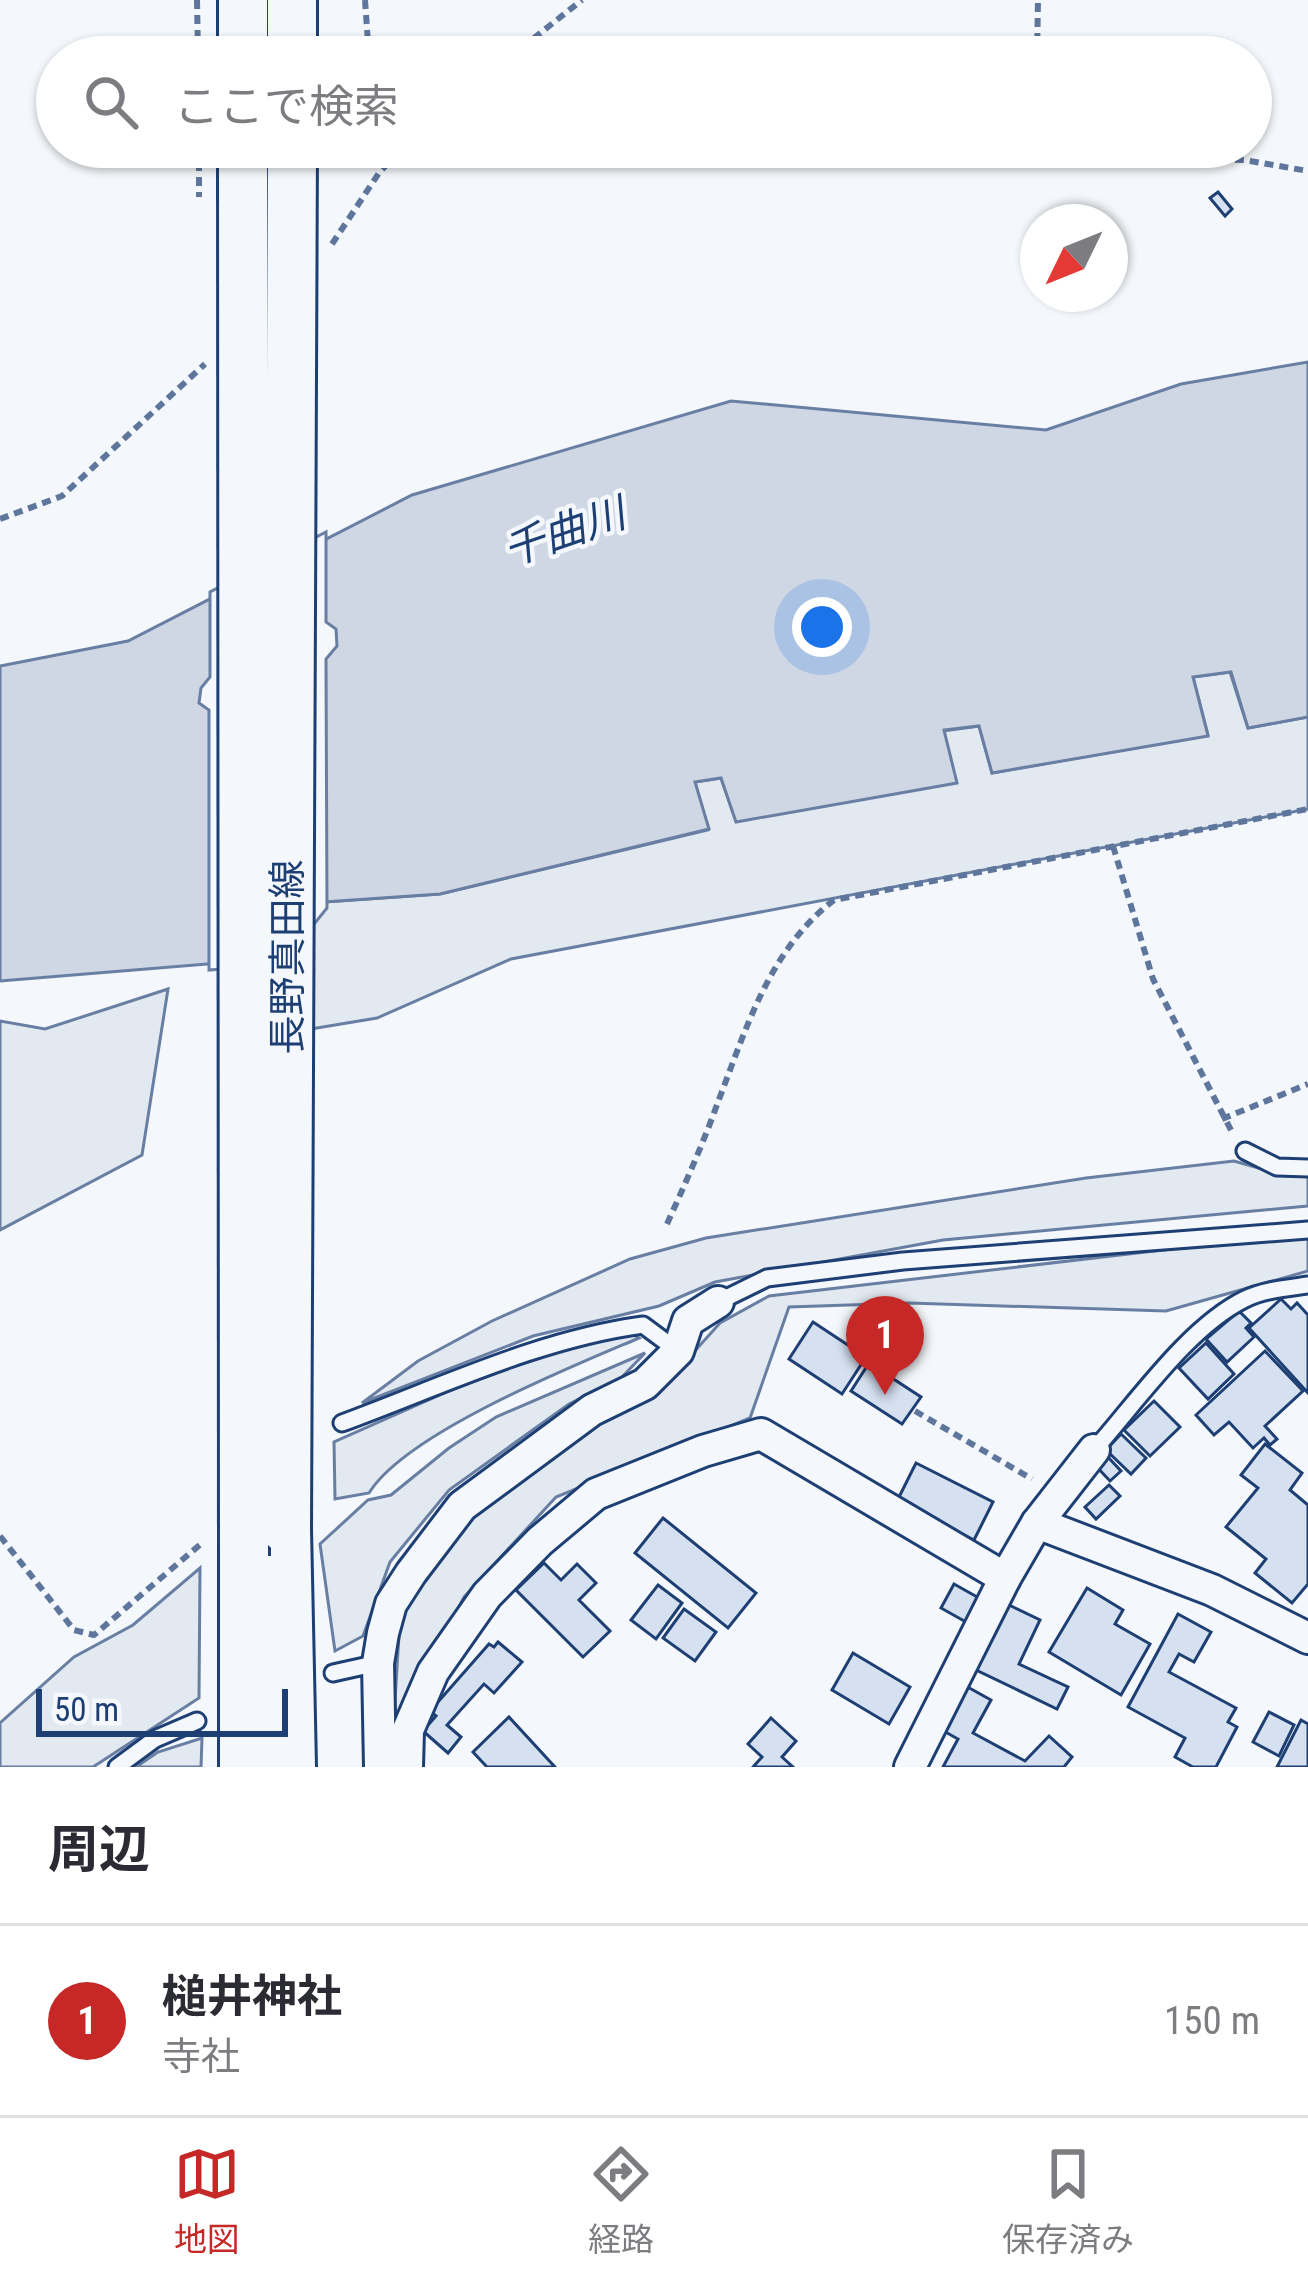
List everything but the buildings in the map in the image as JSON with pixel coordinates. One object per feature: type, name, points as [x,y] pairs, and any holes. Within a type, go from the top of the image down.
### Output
[{"type":"main road","points":[[243,0],[243,36]]},
{"type":"main road","points":[[292,0],[292,36]]},
{"type":"main road","name":"長野真田線","points":[[243,168],[231,1542],[244,1767]]},
{"type":"main road","name":"長野真田線","points":[[291,1767],[286,1529],[292,168]]},
{"type":"street","points":[[380,1767],[378,1663],[391,1604],[462,1506],[592,1410],[644,1384],[677,1351],[688,1322],[718,1302]]},
{"type":"street","points":[[407,1767],[408,1730],[433,1672],[487,1595],[539,1541],[596,1494],[703,1451],[761,1434],[1005,1578]]},
{"type":"street","points":[[910,1767],[1005,1578],[1037,1523],[1094,1450]]},
{"type":"street","points":[[1037,1523],[1212,1590],[1308,1638]]},
{"type":"lane","points":[[1245,1151],[1277,1166],[1308,1168]]},
{"type":"lane","points":[[718,1302],[767,1278],[1308,1229]]},
{"type":"lane","points":[[1094,1450],[1195,1337],[1227,1309],[1249,1296],[1308,1285]]},
{"type":"lane","points":[[342,1424],[532,1351],[610,1329],[643,1324],[677,1351]]},
{"type":"lane","points":[[333,1673],[378,1663]]},
{"type":"lane","points":[[117,1767],[155,1739],[197,1720]]},
{"type":"path","points":[[197,0],[198,36]]},
{"type":"path","points":[[365,0],[368,36]]},
{"type":"path","points":[[537,36],[582,0]]},
{"type":"path","points":[[1037,36],[1038,0]]},
{"type":"path","points":[[1272,164],[1308,170]]},
{"type":"path","points":[[667,1224],[761,990],[810,919],[833,900],[1308,809]]},
{"type":"path","points":[[1113,846],[1153,979],[1222,1119],[1245,1151]]},
{"type":"path","points":[[1222,1119],[1308,1084]]},
{"type":"path","points":[[915,1411],[1059,1495]]},
{"type":"path","points":[[0,1536],[74,1630],[94,1635],[231,1542]]},
{"type":"shaded area","points":[[1230,672],[1248,728],[1308,717],[1308,809],[511,959],[377,1018],[275,1035],[280,958],[324,902],[440,894],[708,830],[695,782],[721,778],[736,821],[956,782],[943,731],[979,726],[992,773],[1208,735],[1193,677]]},
{"type":"shaded area","points":[[168,989],[142,1155],[0,1230],[0,1021],[45,1029]]},
{"type":"shaded area","points":[[1234,1161],[1279,1174],[1308,1176],[1308,1206],[943,1240],[715,1282],[659,1306],[533,1336],[362,1403],[418,1361],[492,1321],[630,1259],[706,1238],[1086,1178]]},
{"type":"shaded area","points":[[1308,1233],[1308,1271],[1166,1311],[909,1303],[789,1307],[750,1418],[556,1497],[464,1597],[393,1732],[400,1619],[432,1562],[470,1518],[684,1363],[720,1323],[769,1296]]},
{"type":"shaded area","points":[[627,1331],[639,1338],[453,1425],[388,1470],[369,1493],[335,1499],[334,1442],[494,1371]]},
{"type":"shaded area","points":[[645,1353],[621,1378],[569,1404],[449,1490],[390,1562],[363,1636],[335,1651],[320,1544],[368,1500],[391,1495],[496,1417]]},
{"type":"shaded area","points":[[200,1568],[199,1698],[93,1767],[0,1767],[0,1723],[74,1657],[133,1625]]},
{"type":"shaded area","points":[[202,1738],[201,1767],[136,1767],[158,1752]]},
{"type":"water","name":"千曲川","points":[[1308,362],[1308,717],[1248,728],[1231,672],[1193,677],[1208,736],[992,773],[979,726],[944,730],[957,783],[736,822],[721,778],[695,782],[709,829],[440,894],[324,902],[280,958],[0,981],[0,666],[128,641],[412,495],[731,401],[1046,430],[1181,384]]},
{"type":"pier","points":[[326,532],[326,622],[336,629],[337,646],[326,659],[327,908],[282,964],[209,970],[209,710],[199,703],[201,688],[210,677],[210,592]]},
{"type":"place","name":"槌井神社","points":[[885,1395]]}]
